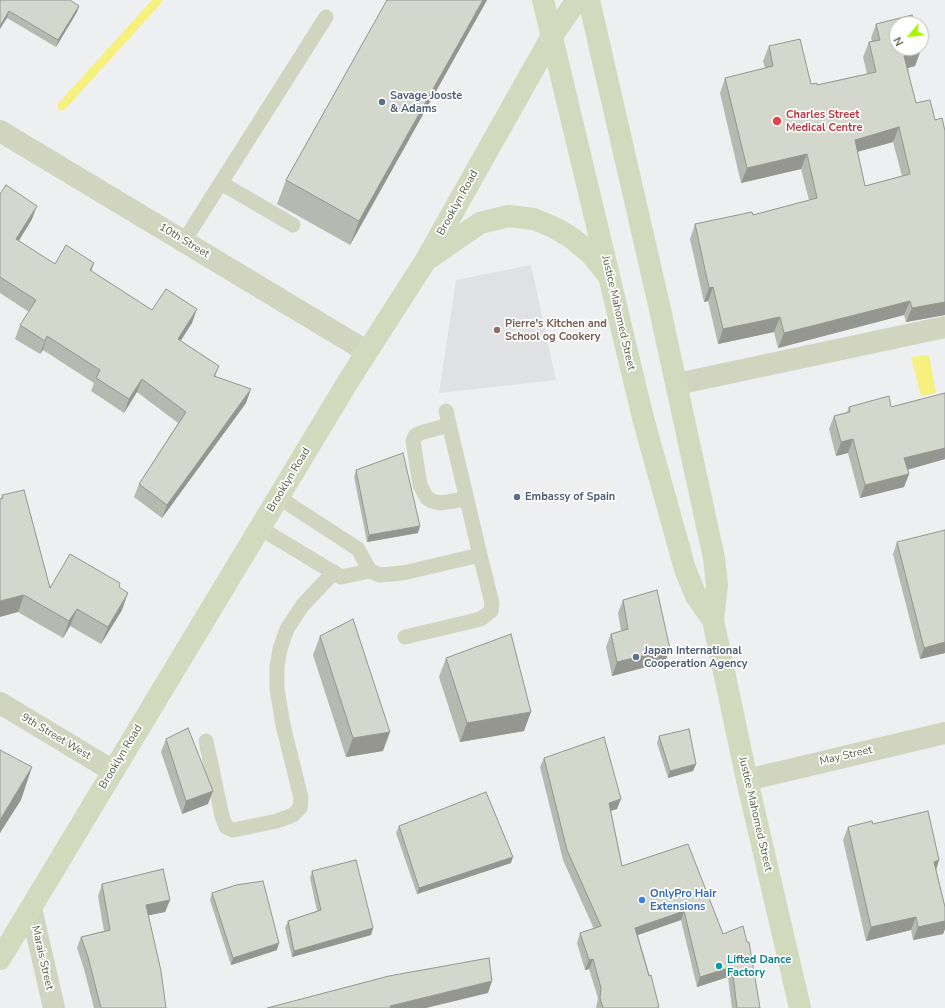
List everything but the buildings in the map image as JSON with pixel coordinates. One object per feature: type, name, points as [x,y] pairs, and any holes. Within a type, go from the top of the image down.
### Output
[{"type":"main road","name":"Justice Mahomed Street","points":[[543,0],[643,418],[685,569],[696,596],[713,620]]},
{"type":"main road","name":"Brooklyn Road","points":[[0,959],[366,351],[426,260],[552,36],[577,0]]},
{"type":"main road","name":"Justice Mahomed Street","points":[[589,0],[714,558],[717,585],[713,620],[747,780],[800,1008]]},
{"type":"main road","points":[[426,260],[480,223],[510,216],[534,219],[555,228],[572,238],[591,254],[610,278]]},
{"type":"street","name":"10th Street","points":[[0,131],[366,351]]},
{"type":"street","points":[[676,384],[945,327]]},
{"type":"street","name":"9th Street West","points":[[0,703],[113,771]]},
{"type":"street","name":"May Street","points":[[747,780],[945,732]]},
{"type":"street","name":"Marais Street","points":[[31,908],[54,1008]]},
{"type":"lane","points":[[184,241],[326,17]]},
{"type":"lane","points":[[221,183],[292,225]]},
{"type":"lane","points":[[404,636],[481,619],[491,610],[492,603],[466,499],[448,418],[415,436],[413,441],[420,486],[426,498],[432,501],[440,503],[466,499]]},
{"type":"lane","points":[[278,497],[358,549],[370,571]]},
{"type":"lane","points":[[260,528],[340,577],[370,571],[380,575],[403,573],[480,555]]},
{"type":"lane","points":[[206,741],[222,816],[226,827],[233,830],[277,821],[293,815],[300,808],[301,798],[283,725],[277,689],[277,667],[280,649],[287,629],[302,606],[334,572]]},
{"type":"shaded area","name":"Pierre's Kitchen and School og Cookery","points":[[531,265],[556,380],[439,393],[456,280]]},
{"type":"shaded area","points":[[929,355],[936,393],[921,396],[911,357]]},
{"type":"waterway","points":[[62,106],[158,0]]},
{"type":"place","name":"Savage Jooste & Adams","points":[[382,102]]},
{"type":"place","name":"Charles Street Medical Centre","points":[[777,121]]},
{"type":"place","name":"Pierre's Kitchen and School og Cookery","points":[[497,330]]},
{"type":"place","name":"Embassy of Spain","points":[[517,497]]},
{"type":"place","name":"Japan International Cooperation Agency","points":[[636,657]]},
{"type":"place","name":"OnlyPro Hair Extensions","points":[[642,900]]},
{"type":"place","name":"Lifted Dance Factory","points":[[719,966]]}]
